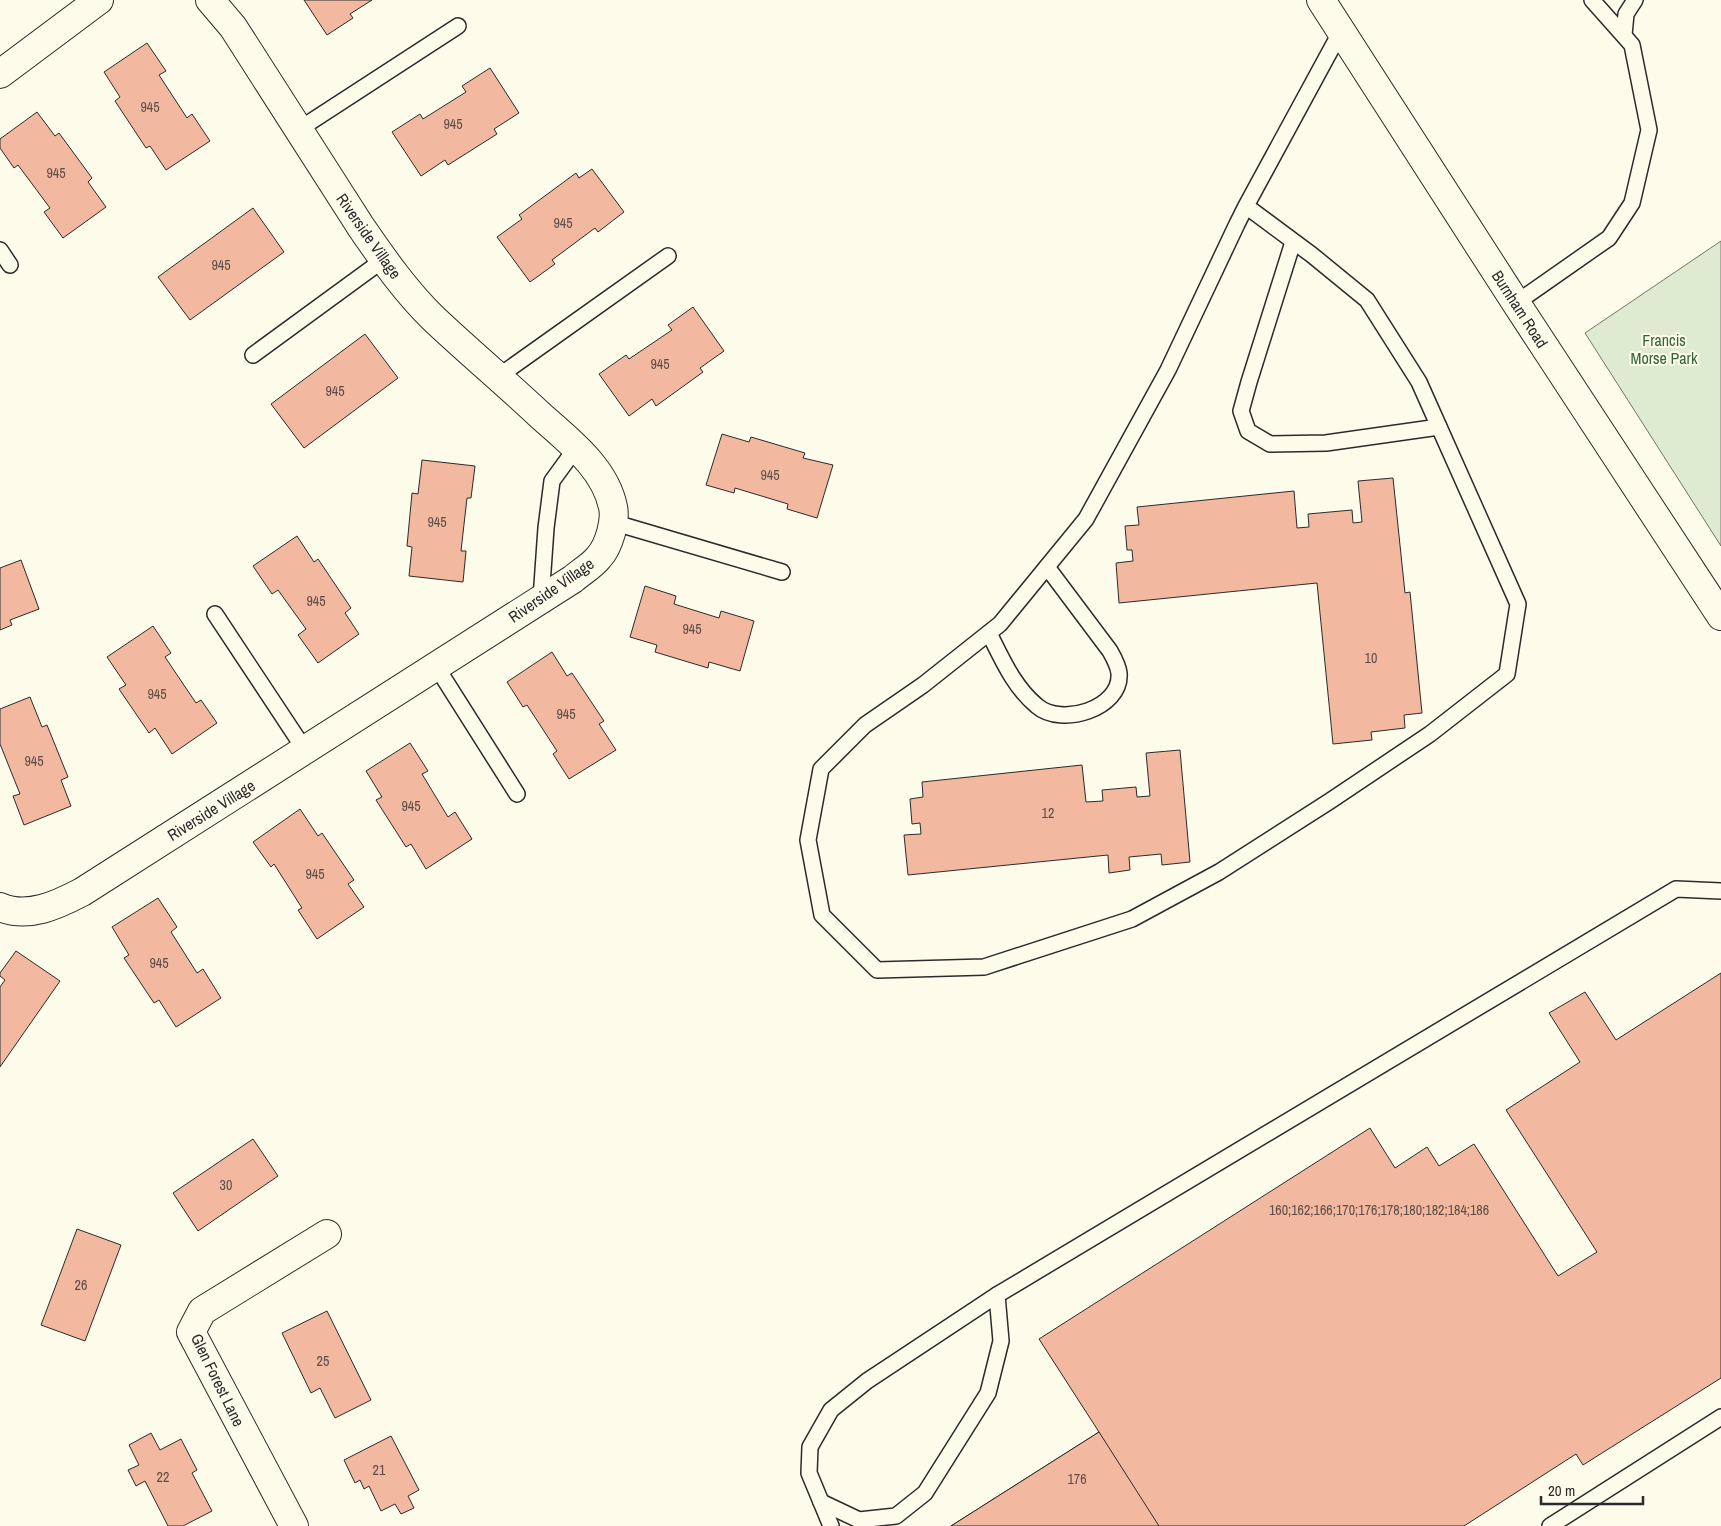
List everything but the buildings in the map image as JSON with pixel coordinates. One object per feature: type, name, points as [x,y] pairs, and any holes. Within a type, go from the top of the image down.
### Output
[{"type":"street","points":[[0,74],[99,0]]},
{"type":"street","name":"Riverside Village","points":[[0,907],[9,911],[31,911],[54,906],[82,892],[573,579],[600,557],[611,534],[613,508],[606,486],[594,468],[576,448],[500,376],[432,317],[383,260],[233,27],[210,0]]},
{"type":"street","name":"Burnham Road","points":[[1322,0],[1516,303],[1721,616]]},
{"type":"street","name":"Glen Forest Lane","points":[[294,1526],[191,1332],[202,1311],[328,1234]]},
{"type":"lane","points":[[1516,303],[1609,238],[1632,203],[1649,130],[1632,45],[1592,0]]},
{"type":"lane","points":[[1624,35],[1626,14],[1635,0]]},
{"type":"lane","points":[[298,130],[458,26]]},
{"type":"lane","points":[[1246,206],[1367,300],[1419,382],[1518,604],[1507,674],[1430,734],[1330,801],[1219,872],[1132,918],[984,967],[877,970],[822,915],[808,840],[821,769],[865,725],[923,685],[1000,624],[1086,520],[1168,370],[1246,206],[1341,31]]},
{"type":"lane","points":[[1294,242],[1241,412],[1248,431],[1270,444],[1326,443],[1439,427]]},
{"type":"lane","points":[[0,250],[10,265]]},
{"type":"lane","points":[[500,376],[668,256]]},
{"type":"lane","points":[[253,355],[383,260]]},
{"type":"lane","points":[[541,599],[546,528],[552,481],[576,448]]},
{"type":"lane","points":[[612,522],[782,572]]},
{"type":"lane","points":[[989,633],[1008,672],[1037,707],[1046,712],[1058,715],[1075,715],[1088,712],[1100,706],[1111,695],[1117,686],[1119,673],[1116,662],[1047,567]]},
{"type":"lane","points":[[214,614],[306,750]]},
{"type":"lane","points":[[436,666],[517,794]]},
{"type":"lane","points":[[831,1526],[809,1473],[810,1448],[831,1410],[867,1381],[997,1295],[1676,889],[1721,891]]},
{"type":"lane","points":[[821,1502],[859,1520],[896,1516],[925,1493],[988,1393],[1001,1341],[997,1295]]},
{"type":"lane","points":[[1550,1526],[1721,1417]]},
{"type":"green space","name":"Francis Morse Park","points":[[1721,241],[1721,546],[1585,333]]}]
